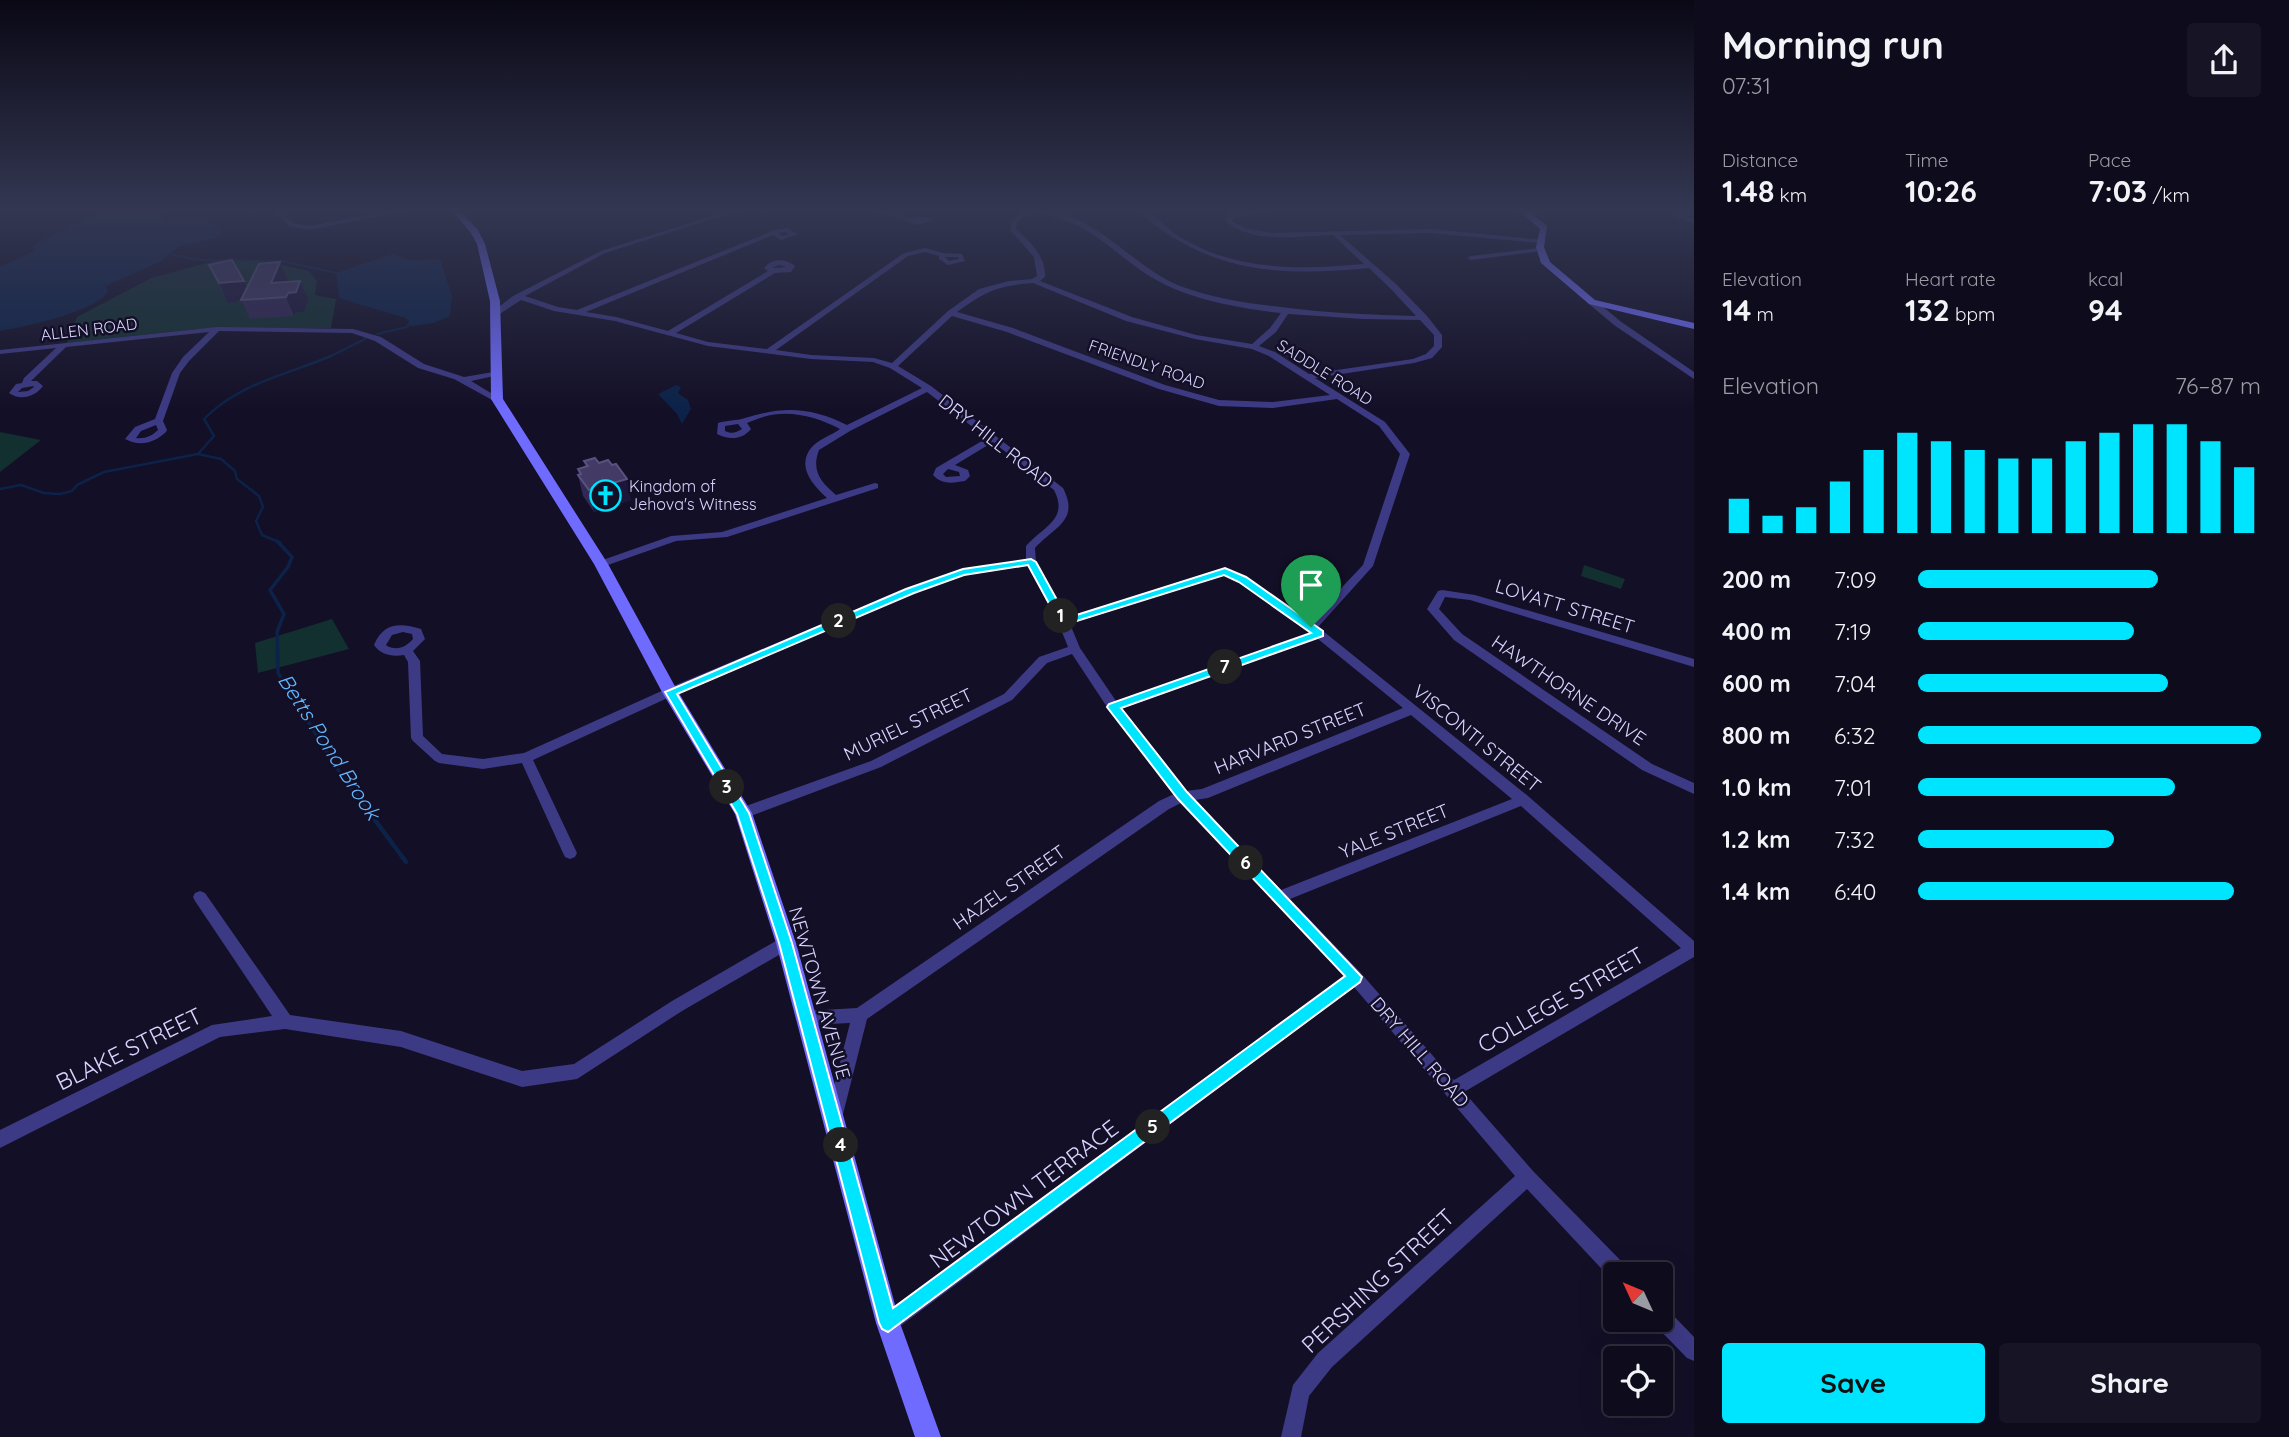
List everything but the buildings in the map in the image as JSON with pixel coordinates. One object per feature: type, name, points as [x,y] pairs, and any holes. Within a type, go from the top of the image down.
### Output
[{"type":"main road","points":[[488,277],[495,307],[497,399]]},
{"type":"main road","points":[[1562,277],[1592,302],[1694,326]]},
{"type":"main road","name":"NEWTOWN AVENUE","points":[[497,399],[601,564],[670,692],[743,813],[786,943],[888,1323],[928,1437]]},
{"type":"street","points":[[495,307],[558,277]]},
{"type":"street","points":[[579,312],[665,277]]},
{"type":"street","points":[[668,334],[763,277]]},
{"type":"street","points":[[768,352],[874,277]]},
{"type":"street","points":[[893,366],[951,313],[982,291],[995,285],[1034,281],[1041,277]]},
{"type":"street","points":[[1159,277],[1178,288],[1231,302],[1361,318],[1424,318]]},
{"type":"street","points":[[1310,376],[1404,363],[1429,356],[1438,347],[1438,335],[1381,277]]},
{"type":"street","name":"SADDLE ROAD","points":[[1034,281],[1129,319],[1195,337],[1254,347],[1272,354],[1382,424],[1405,454],[1368,566],[1315,630]]},
{"type":"street","name":"DRY HILL ROAD","points":[[520,297],[557,309],[708,344],[768,352],[874,360],[893,366],[928,388],[1058,488],[1066,501],[1065,513],[1030,548],[1031,562],[1064,622],[1075,649],[1113,707],[1183,796],[1355,977],[1527,1177],[1608,1262]]},
{"type":"street","points":[[1592,302],[1617,323],[1694,376]]},
{"type":"street","points":[[1254,347],[1273,330],[1287,310]]},
{"type":"street","name":"FRIENDLY ROAD","points":[[951,313],[1023,335],[1162,387],[1219,403],[1273,405],[1339,396]]},
{"type":"street","points":[[159,421],[176,373],[186,359],[217,330]]},
{"type":"street","name":"ALLEN ROAD","points":[[0,352],[217,330],[353,331],[378,339],[421,366],[464,380],[497,399]]},
{"type":"street","points":[[26,384],[63,346]]},
{"type":"street","points":[[464,380],[496,373]]},
{"type":"street","points":[[834,499],[814,481],[809,468],[815,449],[847,429],[928,388]]},
{"type":"street","points":[[741,422],[767,414],[793,412],[817,415],[847,429]]},
{"type":"street","points":[[948,466],[994,438]]},
{"type":"street","points":[[601,564],[675,538],[723,535],[875,486]]},
{"type":"street","points":[[406,650],[414,661],[417,738],[424,745],[439,758],[483,764],[526,758],[670,692],[910,591],[963,572],[1031,562]]},
{"type":"street","name":"VISCONTI STREET","points":[[1064,622],[1225,571],[1242,579],[1315,630],[1523,800],[1693,950]]},
{"type":"street","name":"LOVATT STREET","points":[[1433,610],[1442,593],[1471,597],[1694,663]]},
{"type":"street","name":"HAWTHORNE DRIVE","points":[[1433,610],[1469,645],[1647,767],[1694,789]]},
{"type":"street","points":[[1113,707],[1315,630]]},
{"type":"street","name":"MURIEL STREET","points":[[743,813],[876,764],[1008,697],[1025,681],[1036,664],[1046,657],[1075,649]]},
{"type":"street","name":"HARVARD STREET","points":[[1183,796],[1203,794],[1411,710]]},
{"type":"street","points":[[526,758],[570,853]]},
{"type":"street","name":"HAZEL STREET","points":[[860,1015],[1164,805],[1183,796]]},
{"type":"street","name":"YALE STREET","points":[[1278,898],[1523,800]]},
{"type":"street","points":[[200,897],[285,1022]]},
{"type":"street","name":"BLAKE STREET","points":[[0,1139],[218,1030],[285,1022],[401,1039],[522,1079],[577,1071],[677,1006],[786,943]]},
{"type":"street","name":"COLLEGE STREET","points":[[1452,1090],[1693,950]]},
{"type":"street","name":"NEWTOWN TERRACE","points":[[888,1323],[1355,977]]},
{"type":"street","points":[[806,1018],[860,1015],[834,1118]]},
{"type":"street","name":"PERSHING STREET","points":[[1291,1437],[1300,1392],[1325,1360],[1527,1177]]},
{"type":"street","points":[[1673,1329],[1694,1351]]},
{"type":"green space","points":[[314,277],[317,281],[315,295],[336,299],[331,328],[196,329],[67,343],[77,317],[151,278]]},
{"type":"green space","points":[[0,432],[41,440],[0,472]]},
{"type":"green space","points":[[1584,565],[1625,579],[1621,589],[1581,576]]},
{"type":"green space","points":[[332,619],[349,649],[258,673],[255,643]]},
{"type":"water","points":[[0,277],[126,277],[106,286],[108,292],[89,306],[58,318],[0,331]]},
{"type":"water","points":[[336,277],[446,277],[452,296],[450,316],[433,323],[406,327],[409,321],[405,318],[339,298]]},
{"type":"water","points":[[676,385],[681,387],[678,393],[688,400],[691,409],[682,424],[677,414],[658,394]]},
{"type":"waterway","name":"Betts Pond Brook","points":[[377,334],[407,327]]},
{"type":"waterway","name":"Betts Pond Brook","points":[[331,356],[365,339]]},
{"type":"waterway","name":"Betts Pond Brook","points":[[198,454],[214,436],[204,419],[218,407],[248,388],[331,356]]},
{"type":"waterway","name":"Betts Pond Brook","points":[[327,358],[331,356]]},
{"type":"waterway","points":[[0,489],[21,485],[44,493],[60,494],[72,491],[77,485],[104,472],[198,454]]},
{"type":"waterway","name":"Betts Pond Brook","points":[[198,454],[221,459],[235,471],[237,479],[259,496],[263,507],[256,521],[262,535],[277,542]]},
{"type":"waterway","name":"Betts Pond Brook","points":[[277,542],[292,557],[288,567],[270,590],[284,614],[277,632],[278,673],[342,776]]},
{"type":"waterway","name":"Betts Pond Brook","points":[[341,774],[406,862]]},
{"type":"place","name":"Kingdom of Jehova's Witness","points":[[606,495]]},
{"type":"route","points":[[1031,562],[1064,622],[1225,571],[1242,579],[1311,627],[1319,634],[1113,707],[1183,796],[1355,977],[888,1323],[786,943],[743,813],[670,692],[910,591],[963,572],[1031,562]]}]
